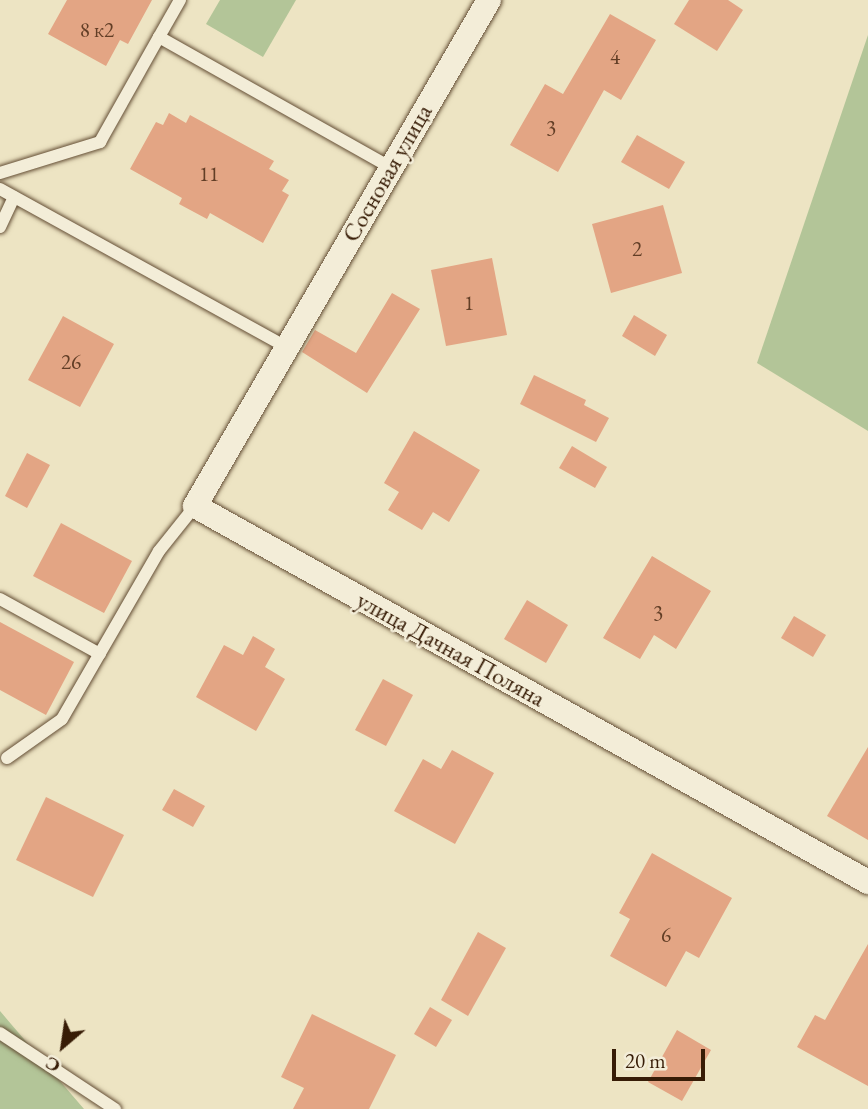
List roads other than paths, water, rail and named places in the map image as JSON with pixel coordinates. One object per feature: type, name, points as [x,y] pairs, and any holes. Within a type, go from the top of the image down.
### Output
[{"type":"street","name":"Сосновая улица","points":[[286,346],[489,0]]},
{"type":"street","points":[[195,506],[286,346]]},
{"type":"street","name":"улица Дачная Поляна","points":[[195,506],[868,882]]},
{"type":"lane","points":[[0,173],[100,142],[180,0]]},
{"type":"lane","points":[[159,37],[390,167]]},
{"type":"lane","points":[[0,189],[286,346]]},
{"type":"lane","points":[[0,227],[14,197]]},
{"type":"lane","points":[[7,758],[62,719],[159,551],[195,506]]},
{"type":"lane","points":[[0,599],[100,654]]},
{"type":"lane","points":[[0,1033],[115,1109]]}]
